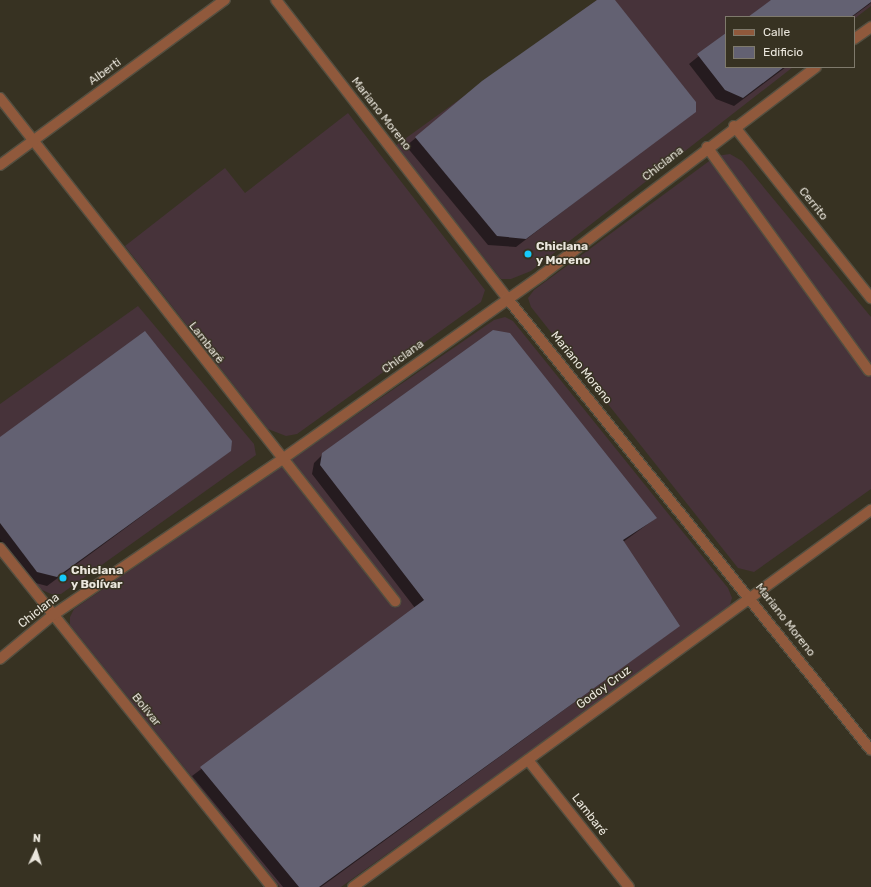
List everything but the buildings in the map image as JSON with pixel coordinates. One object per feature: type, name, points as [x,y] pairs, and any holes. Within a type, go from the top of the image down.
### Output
[{"type":"street","name":"Alberti","points":[[0,165],[225,0]]},
{"type":"street","name":"Mariano Moreno","points":[[276,0],[508,298],[751,598],[871,750]]},
{"type":"street","points":[[855,38],[871,27]]},
{"type":"street","name":"Chiclana","points":[[0,659],[53,616],[281,460],[508,298],[734,126],[815,68]]},
{"type":"street","name":"Lambaré","points":[[0,98],[281,460],[394,601]]},
{"type":"street","name":"Cerrito","points":[[734,126],[871,298]]},
{"type":"street","points":[[707,147],[869,371]]},
{"type":"street","name":"Godoy Cruz","points":[[353,887],[871,510]]},
{"type":"street","name":"Bolívar","points":[[0,548],[53,616],[272,887]]},
{"type":"street","name":"Lambaré","points":[[528,760],[629,887]]},
{"type":"shaded area","points":[[597,0],[871,0],[871,6],[855,18],[855,16],[725,16],[725,68],[792,68],[531,271],[511,279],[501,279],[395,146]]},
{"type":"shaded area","points":[[348,113],[485,290],[481,302],[297,434],[286,436],[268,429],[125,246],[225,168],[245,193]]},
{"type":"shaded area","points":[[730,154],[742,161],[871,317],[871,489],[754,572],[738,568],[531,307],[528,298],[534,290],[716,156]]},
{"type":"shaded area","points":[[138,306],[254,444],[256,455],[61,594],[51,594],[40,589],[0,539],[0,404]]},
{"type":"shaded area","points":[[505,317],[513,321],[728,588],[732,598],[729,608],[341,887],[280,887],[70,625],[70,617],[74,609],[494,320]]},
{"type":"place","name":"Chiclana y Moreno","points":[[528,254]]},
{"type":"place","name":"Chiclana y Bolívar","points":[[63,578]]}]
